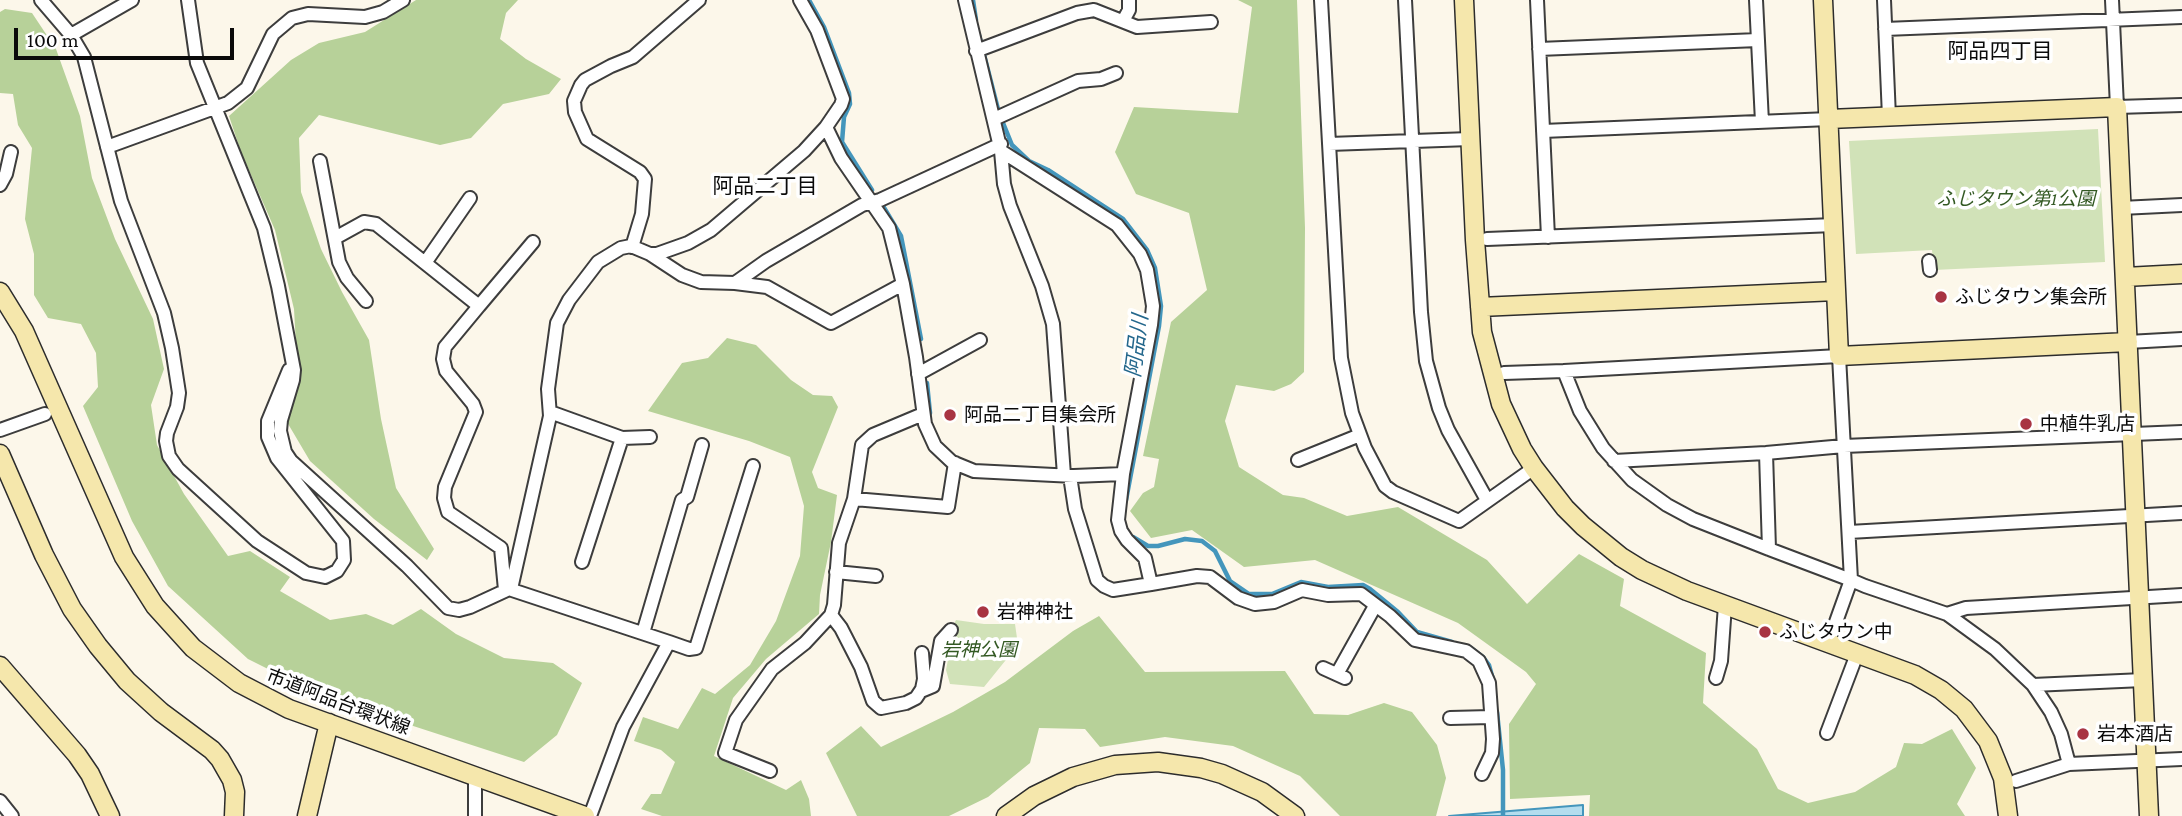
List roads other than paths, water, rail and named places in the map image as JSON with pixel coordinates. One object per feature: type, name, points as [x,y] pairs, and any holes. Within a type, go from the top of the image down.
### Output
[{"type":"street","points":[[41,0],[71,35],[84,57],[121,201],[164,313],[178,393],[177,407],[167,433],[169,456],[178,469],[257,541],[306,573],[325,577],[337,571],[344,560],[344,541],[277,458],[268,437],[271,414],[293,360]]},
{"type":"street","points":[[71,35],[132,0]]},
{"type":"street","points":[[188,0],[197,63],[264,228],[278,286],[293,360],[293,380],[280,430],[285,452],[299,470],[407,566],[448,608],[459,610],[470,607],[508,589],[689,649],[696,648],[753,466]]},
{"type":"street","points":[[107,147],[229,103],[247,88],[269,41],[285,22],[308,14],[365,17],[383,12],[403,0]]},
{"type":"street","points":[[632,247],[642,214],[645,179],[640,172],[587,139],[575,112],[574,101],[585,80],[633,57],[699,0]]},
{"type":"street","points":[[650,254],[664,252],[711,230],[804,151],[826,127],[841,105],[842,95],[813,23],[800,0]]},
{"type":"street","points":[[965,0],[982,50],[1001,148],[1004,184],[1042,286],[1053,324],[1067,476],[1074,509],[1097,580],[1113,590],[1203,576],[1216,580],[1238,598],[1255,604],[1274,602],[1302,590],[1328,595],[1361,594],[1391,616],[1415,640],[1466,652],[1479,661],[1487,675],[1492,753],[1482,774]]},
{"type":"street","points":[[1123,21],[1129,10],[1129,0]]},
{"type":"street","points":[[1321,0],[1341,358],[1352,413],[1360,435],[1385,486],[1459,521],[1534,468]]},
{"type":"street","points":[[1405,0],[1421,312],[1426,360],[1448,430],[1487,500]]},
{"type":"street","points":[[1464,0],[1480,307],[1487,357],[1501,404],[1534,468],[1565,508],[1601,542],[1621,557],[1664,581],[1924,680],[1949,696],[1964,709],[1982,733],[1996,760],[2005,788],[2008,816]]},
{"type":"street","points":[[1537,0],[1548,237]]},
{"type":"street","points":[[1756,0],[1762,122]]},
{"type":"street","points":[[1823,0],[1851,580],[1832,633]]},
{"type":"street","points":[[1884,0],[1889,117]]},
{"type":"street","points":[[2112,0],[2149,816]]},
{"type":"street","points":[[982,50],[1084,6],[1136,27],[1211,22]]},
{"type":"street","points":[[1885,29],[2182,17]]},
{"type":"street","points":[[1539,49],[1758,40]]},
{"type":"street","points":[[994,119],[1077,81],[1098,79],[1116,73]]},
{"type":"street","points":[[1543,131],[2182,105]]},
{"type":"street","points":[[826,127],[841,158],[876,201],[889,228],[923,371],[923,414],[929,436],[935,446],[955,463],[974,471],[1067,476],[1123,474]]},
{"type":"street","points":[[1329,144],[1470,139]]},
{"type":"street","points":[[735,283],[766,261],[850,212],[1001,148]]},
{"type":"street","points":[[1001,148],[1117,225],[1135,246],[1147,270],[1152,288],[1151,325],[1123,474],[1118,520],[1127,540],[1145,558],[1151,584]]},
{"type":"street","points":[[0,185],[6,174],[11,152]]},
{"type":"street","points":[[320,161],[339,262],[346,278],[366,301]]},
{"type":"street","points":[[425,263],[470,198]]},
{"type":"street","points":[[2121,208],[2182,205]]},
{"type":"street","points":[[335,238],[364,222],[376,224],[479,306]]},
{"type":"street","points":[[1487,239],[1834,225]]},
{"type":"street","points":[[508,589],[501,548],[447,512],[445,487],[476,412],[473,404],[446,371],[443,359],[445,347],[533,242]]},
{"type":"street","points":[[508,589],[550,412],[548,389],[554,336],[561,311],[601,260],[621,248],[632,247],[650,254],[682,275],[701,282],[767,287],[831,323],[903,284]]},
{"type":"street","points":[[2124,277],[2182,274]]},
{"type":"street","points":[[1480,307],[1836,291]]},
{"type":"street","name":"市道阿品台環状線","points":[[0,292],[24,331],[124,557],[155,606],[193,648],[239,683],[289,709],[588,816]]},
{"type":"street","points":[[1503,373],[2182,339]]},
{"type":"street","points":[[923,371],[980,340]]},
{"type":"street","points":[[1564,371],[1587,424],[1614,461],[1643,489],[1680,513],[1769,549],[1947,614],[1995,649],[2032,685],[2051,712],[2061,734],[2069,764]]},
{"type":"street","points":[[550,412],[622,438],[650,437]]},
{"type":"street","points":[[0,430],[45,414]]},
{"type":"street","points":[[770,771],[725,753],[736,720],[772,670],[805,643],[831,615],[839,540],[854,499],[860,453],[867,439],[923,414]]},
{"type":"street","points":[[1614,461],[1844,446],[2182,432]]},
{"type":"street","points":[[1298,460],[1360,435]]},
{"type":"street","points":[[582,562],[622,438]]},
{"type":"street","points":[[643,633],[682,500],[687,497],[702,445]]},
{"type":"street","points":[[1766,453],[1769,549]]},
{"type":"street","points":[[0,454],[44,555],[72,609],[127,681],[220,759],[227,769],[235,792],[234,816]]},
{"type":"street","points":[[854,499],[948,507],[955,463]]},
{"type":"street","points":[[1849,532],[2182,513]]},
{"type":"street","points":[[836,572],[876,576]]},
{"type":"street","points":[[1947,614],[1966,608],[2182,595]]},
{"type":"street","points":[[1323,668],[1341,676],[1375,606]]},
{"type":"street","points":[[1716,678],[1721,661],[1726,606]]},
{"type":"street","points":[[831,615],[839,623],[876,706],[887,708],[916,698],[924,679],[922,653]]},
{"type":"street","points":[[921,691],[933,686],[941,643],[951,630]]},
{"type":"street","points":[[588,816],[623,727],[669,642]]},
{"type":"street","points":[[1827,733],[1857,654]]},
{"type":"street","points":[[0,666],[77,755],[96,784],[110,816]]},
{"type":"street","points":[[2032,685],[2143,680]]},
{"type":"street","points":[[1450,718],[1491,717]]},
{"type":"street","points":[[307,816],[329,723]]},
{"type":"street","points":[[2016,780],[2069,764],[2182,759]]},
{"type":"street","points":[[1006,816],[1034,796],[1073,777],[1115,765],[1158,762],[1222,774],[1262,792],[1294,816]]},
{"type":"street","points":[[475,776],[475,816]]},
{"type":"street","points":[[0,801],[12,816]]},
{"type":"water","points":[[1583,805],[1583,816],[1449,816]]},
{"type":"waterway","points":[[809,0],[824,27],[849,93],[850,104],[844,117],[842,142],[872,190]]},
{"type":"waterway","name":"阿品川","points":[[973,0],[976,20]]},
{"type":"waterway","name":"阿品川","points":[[979,35],[999,113],[1012,145],[1029,161],[1048,170],[1123,219],[1147,250],[1155,268],[1161,306],[1159,326],[1126,500]]},
{"type":"waterway","points":[[883,206],[901,236],[921,339]]},
{"type":"waterway","points":[[927,383],[930,413]]},
{"type":"waterway","name":"阿品川","points":[[1133,537],[1148,546],[1185,539],[1202,541],[1215,551],[1230,581],[1249,594],[1272,594],[1301,582],[1328,587],[1363,585],[1398,612],[1417,632],[1452,642]]},
{"type":"waterway","name":"阿品川","points":[[1471,648],[1489,665],[1494,683]]},
{"type":"waterway","name":"阿品川","points":[[1497,712],[1503,770],[1503,816]]},
{"type":"place","name":"ふじタウン集会所","points":[[1941,297]]},
{"type":"place","name":"阿品二丁目集会所","points":[[950,415]]},
{"type":"place","name":"中植牛乳店","points":[[2026,424]]},
{"type":"place","name":"岩神神社","points":[[983,612]]},
{"type":"place","name":"ふじタウン中","points":[[1765,632]]},
{"type":"place","name":"岩本酒店","points":[[2083,734]]},
{"type":"district","name":"阿品四丁目","points":[[2000,52]]},
{"type":"district","name":"阿品二丁目","points":[[765,187]]},
{"type":"park label","name":"ふじタウン第1公園","points":[[2016,199]]},
{"type":"park label","name":"岩神公園","points":[[979,650]]}]
